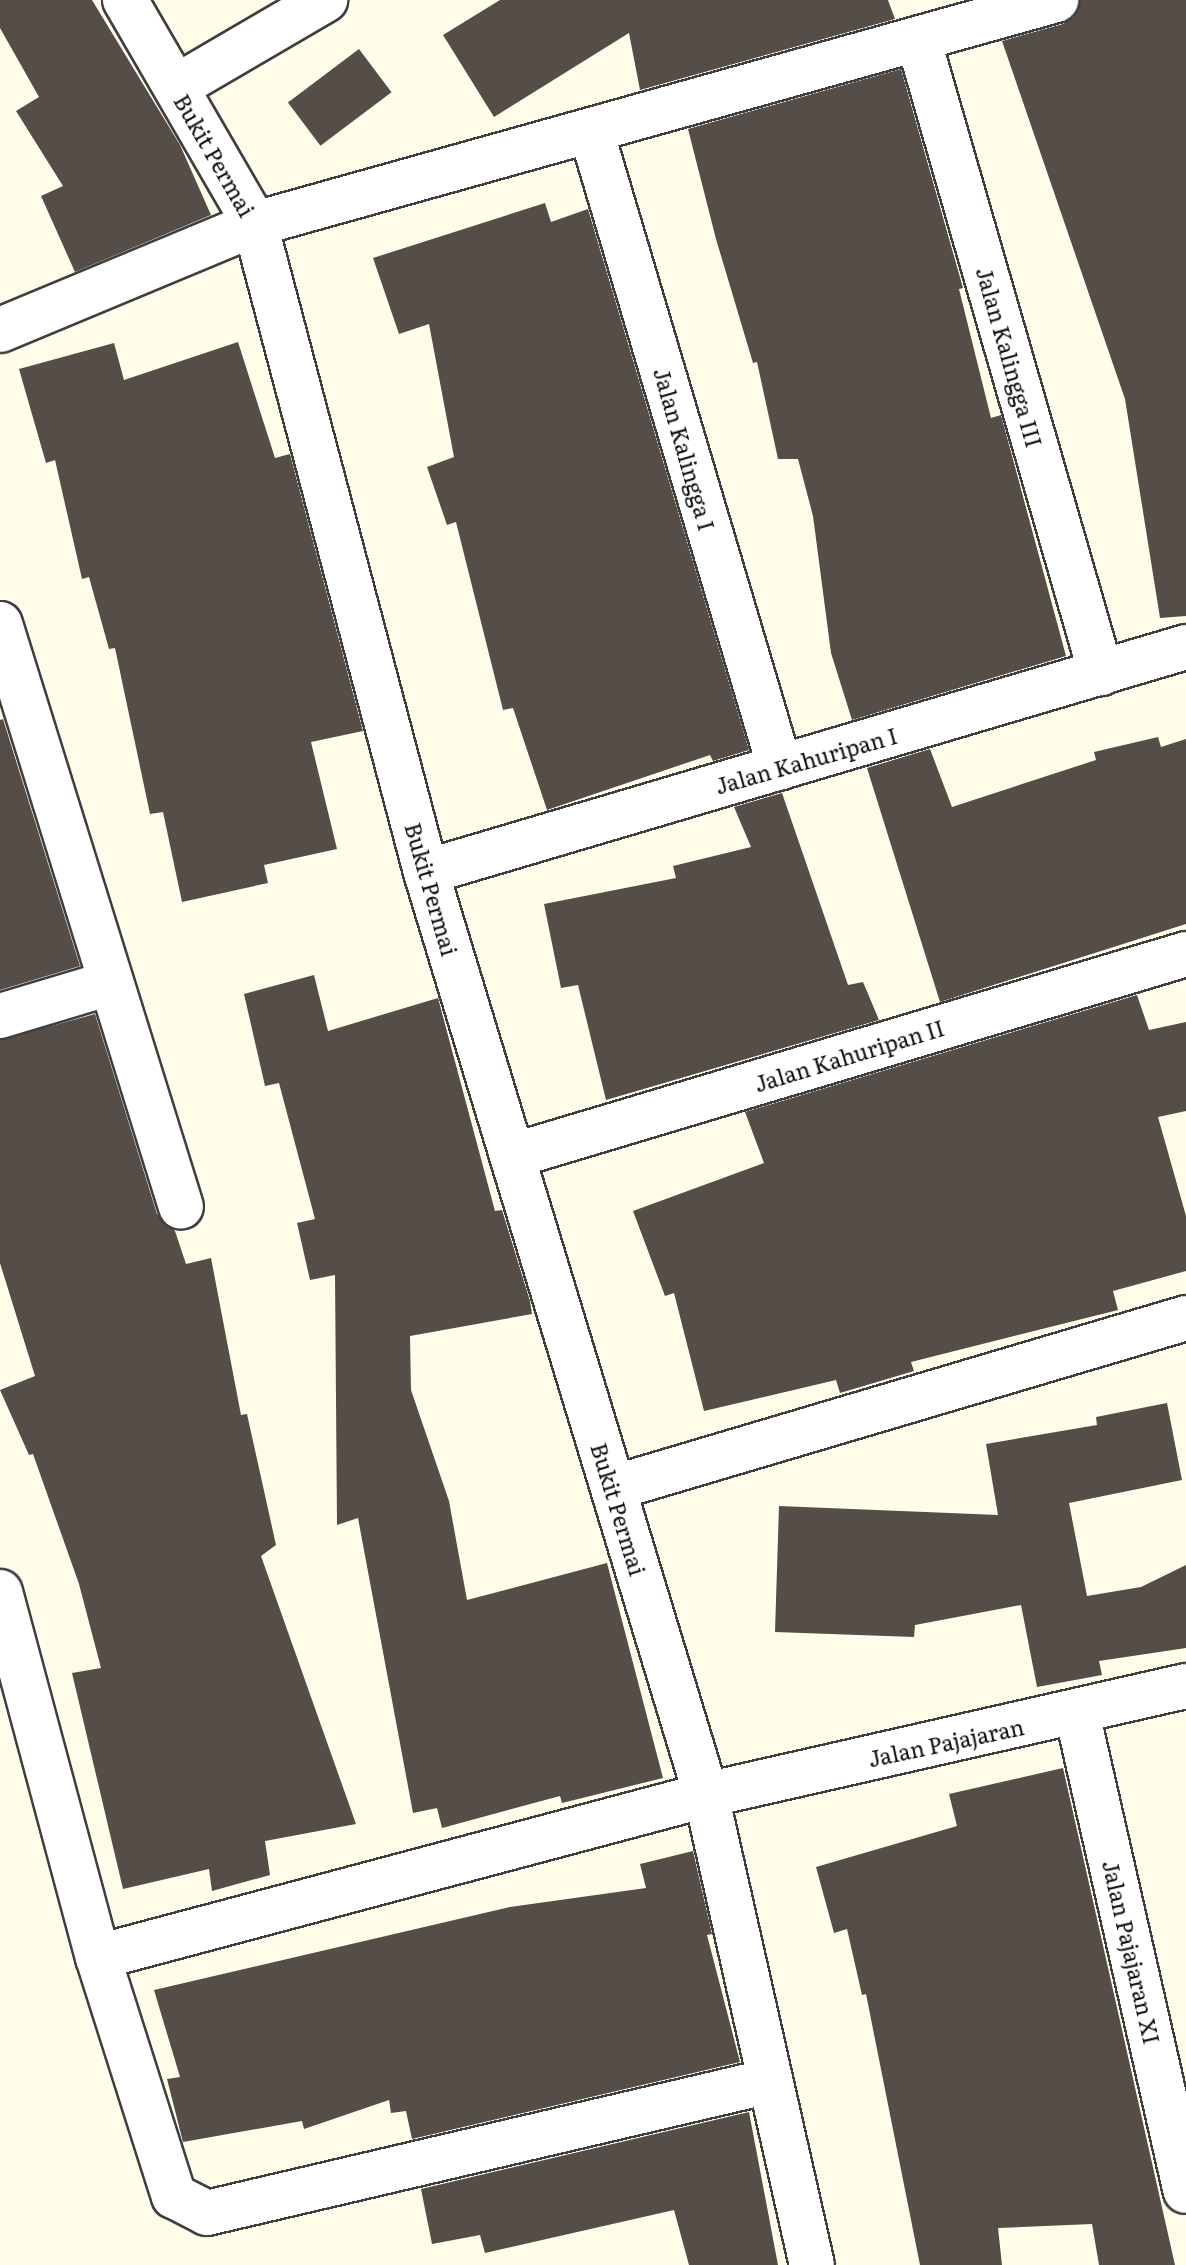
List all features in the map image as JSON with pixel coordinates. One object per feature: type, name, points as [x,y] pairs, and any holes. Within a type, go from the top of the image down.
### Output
[{"type":"street","name":"Bukit Permai","points":[[125,0],[255,224],[426,872],[706,1795],[812,2265]]},
{"type":"street","points":[[176,87],[325,0]]},
{"type":"street","points":[[0,330],[255,224],[919,42],[1056,0]]},
{"type":"street","name":"Jalan Kalingga III","points":[[919,42],[1101,673]]},
{"type":"street","name":"Jalan Kalingga I","points":[[591,131],[780,768]]},
{"type":"street","points":[[0,624],[181,1207]]},
{"type":"street","name":"Jalan Kahuripan I","points":[[426,872],[1186,647]]},
{"type":"street","name":"Jalan Kahuripan II","points":[[512,1156],[1186,954]]},
{"type":"street","points":[[0,1016],[110,983]]},
{"type":"street","points":[[613,1488],[1186,1318]]},
{"type":"street","points":[[0,1592],[10,1658],[98,1957],[174,2196],[207,2213],[770,2081]]},
{"type":"street","name":"Jalan Pajajaran","points":[[98,1957],[706,1795],[1186,1686]]},
{"type":"street","name":"Jalan Pajajaran XI","points":[[1077,1713],[1186,2191]]},
{"type":"building","points":[[0,0],[92,0],[180,145],[211,215],[75,272],[41,196],[63,186],[16,111],[39,97],[0,28]]},
{"type":"building","points":[[500,0],[888,0],[895,19],[640,90],[629,33],[494,117],[443,35]]},
{"type":"building","points":[[1080,0],[1186,0],[1186,616],[1160,618],[1125,399],[1002,41],[1063,24],[1074,17]]},
{"type":"building","points":[[359,49],[391,92],[320,146],[288,103]]},
{"type":"building","points":[[901,69],[963,288],[959,289],[991,418],[1001,415],[1066,656],[852,720],[831,653],[813,516],[798,459],[778,459],[757,362],[753,363],[716,239],[688,129]]},
{"type":"building","points":[[545,203],[551,222],[588,209],[749,750],[713,761],[710,755],[547,810],[513,708],[503,710],[456,522],[447,525],[427,467],[454,457],[429,324],[399,334],[373,258]]},
{"type":"building","points":[[238,342],[275,458],[290,454],[363,731],[311,742],[337,849],[264,865],[268,883],[182,902],[163,812],[150,814],[115,648],[109,649],[89,577],[82,579],[55,460],[46,463],[19,369],[114,343],[124,380]]},
{"type":"building","points":[[3,719],[80,966],[0,990],[0,720]]},
{"type":"building","points":[[1158,737],[1161,747],[1186,739],[1186,924],[940,1002],[867,768],[930,749],[952,807],[1096,760],[1094,752]]},
{"type":"building","points":[[782,793],[848,985],[863,982],[879,1020],[606,1100],[578,985],[561,988],[544,904],[676,878],[673,866],[751,847],[734,807]]},
{"type":"building","points":[[314,975],[328,1031],[438,998],[495,1211],[502,1210],[530,1301],[532,1314],[410,1336],[411,1390],[449,1501],[467,1600],[607,1563],[663,1778],[562,1803],[560,1796],[442,1828],[437,1808],[413,1813],[358,1518],[337,1525],[335,1275],[310,1280],[297,1223],[315,1219],[279,1083],[265,1086],[244,994]]},
{"type":"building","points":[[1137,995],[1149,1030],[1186,1022],[1186,1111],[1158,1117],[1186,1216],[1186,1271],[1113,1291],[1118,1310],[911,1362],[914,1371],[840,1393],[836,1380],[704,1411],[674,1293],[665,1296],[633,1211],[764,1163],[745,1112]]},
{"type":"building","points":[[95,1014],[157,1214],[175,1231],[186,1264],[211,1258],[241,1415],[247,1414],[276,1545],[261,1556],[356,1824],[265,1841],[270,1875],[212,1891],[209,1869],[123,1889],[72,1673],[101,1668],[79,1584],[33,1454],[29,1455],[0,1390],[35,1376],[0,1263],[0,1040]]},
{"type":"building","points":[[1167,1403],[1182,1480],[1069,1503],[1087,1596],[1141,1587],[1186,1565],[1186,1648],[1099,1661],[1102,1675],[1037,1687],[1021,1605],[915,1625],[914,1637],[775,1632],[779,1506],[998,1515],[986,1444],[1097,1425],[1096,1417]]},
{"type":"building","points":[[1063,1768],[1175,2265],[1099,2265],[1092,2224],[998,2228],[1002,2265],[920,2265],[866,1994],[862,1995],[847,1929],[834,1933],[816,1867],[957,1826],[949,1794]]},
{"type":"building","points":[[693,1851],[712,1934],[707,1935],[740,2062],[412,2139],[406,2111],[391,2113],[389,2100],[304,2129],[302,2121],[183,2142],[167,2079],[180,2077],[154,1990],[510,1907],[646,1888],[640,1864]]},
{"type":"building","points":[[749,2112],[778,2265],[689,2265],[674,2210],[485,2253],[480,2235],[432,2244],[421,2189]]}]
